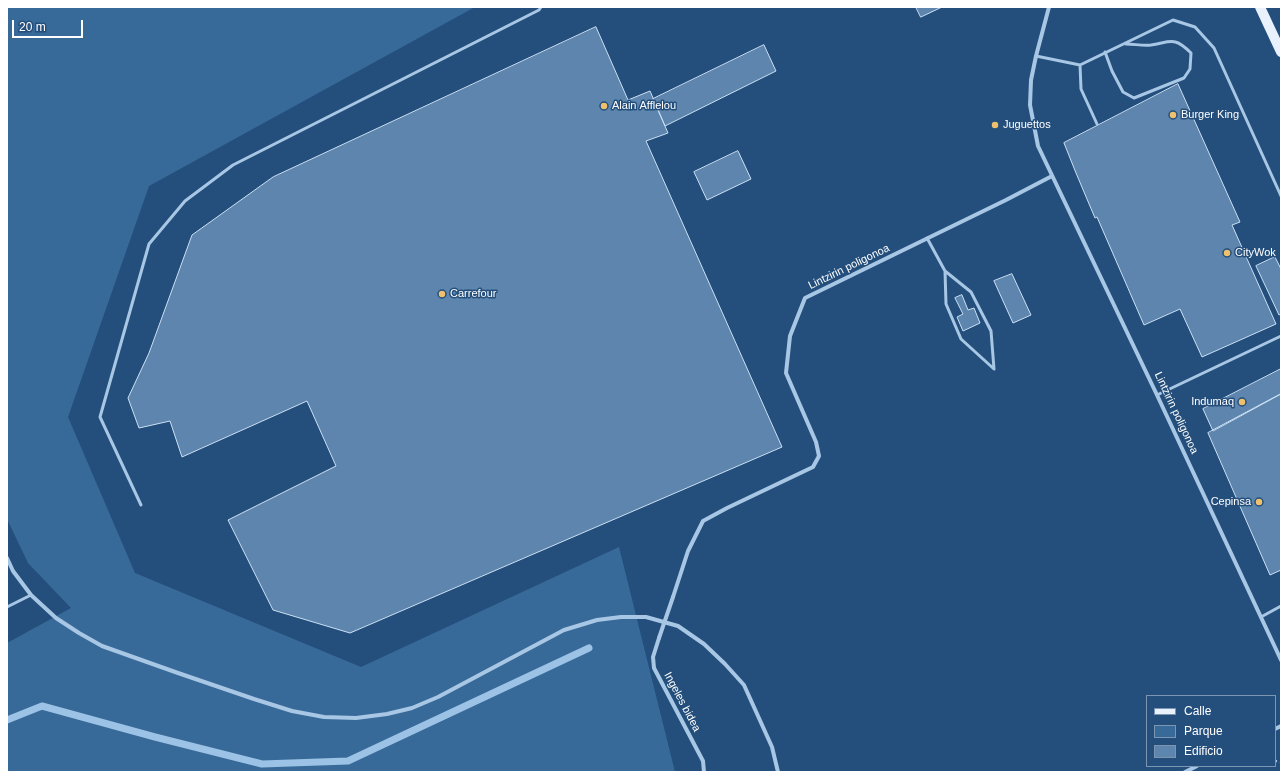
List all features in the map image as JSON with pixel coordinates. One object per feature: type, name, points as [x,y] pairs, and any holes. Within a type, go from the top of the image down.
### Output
[{"type":"main road","points":[[1260,7],[1281,52]]},
{"type":"street","name":"Lintzirin poligonoa","points":[[1049,7],[1031,80],[1030,105],[1038,146],[1158,395],[1281,660]]},
{"type":"street","name":"Lintzirin poligonoa","points":[[673,597],[688,551],[703,521],[813,467],[819,456],[816,442],[786,373],[790,336],[805,298],[1052,176]]},
{"type":"street","points":[[7,558],[13,571],[31,595],[56,618],[102,646],[254,698],[292,710],[324,717],[356,718],[387,714],[412,708],[438,697],[564,630],[597,620],[621,617],[646,617],[678,626],[704,644],[744,685],[772,747],[778,772]]},
{"type":"street","name":"Ingeles bidea","points":[[673,597],[653,657],[654,668],[703,761],[704,772]]},
{"type":"street","points":[[1185,772],[1196,767]]},
{"type":"lane","points":[[141,505],[100,417],[149,244],[185,201],[233,165],[539,10],[541,7]]},
{"type":"lane","points":[[1036,56],[1080,65],[1173,20],[1195,26],[1214,48],[1281,196]]},
{"type":"lane","points":[[1105,52],[1112,71],[1124,92],[1134,98],[1184,78],[1190,69],[1191,53],[1183,45],[1172,40],[1150,45],[1124,44]]},
{"type":"lane","points":[[1080,65],[1081,89],[1097,124]]},
{"type":"lane","points":[[927,238],[945,271],[971,292],[991,331],[994,369],[961,339],[946,304],[945,271]]},
{"type":"lane","points":[[1158,395],[1281,336]]},
{"type":"lane","points":[[7,607],[31,595]]},
{"type":"lane","points":[[1260,617],[1281,606]]},
{"type":"green space","points":[[7,7],[475,7],[149,186],[68,417],[135,573],[361,667],[619,547],[675,772],[7,772],[7,643],[71,608],[28,563],[7,519]]},
{"type":"building","points":[[916,7],[942,7],[921,17]]},
{"type":"building","name":"Carrefour","points":[[596,27],[628,100],[650,91],[668,133],[646,141],[782,447],[350,633],[273,610],[228,520],[336,466],[307,401],[182,457],[170,421],[139,428],[128,398],[149,353],[192,235],[273,177]]},
{"type":"building","points":[[764,45],[776,71],[665,126],[653,99]]},
{"type":"building","points":[[1178,84],[1240,222],[1232,225],[1276,324],[1202,357],[1180,309],[1144,325],[1097,217],[1095,218],[1064,143]]},
{"type":"building","points":[[738,151],[751,179],[707,200],[694,172]]},
{"type":"building","points":[[1275,257],[1281,269],[1281,314],[1279,315],[1256,266]]},
{"type":"building","points":[[1012,274],[1031,315],[1013,323],[994,281]]},
{"type":"building","points":[[962,295],[968,310],[974,308],[980,323],[963,331],[957,317],[963,314],[955,298]]},
{"type":"building","name":"Indumaq","points":[[1281,369],[1281,394],[1213,431],[1203,409]]},
{"type":"building","name":"Cepinsa","points":[[1281,394],[1281,570],[1270,575],[1208,433]]},
{"type":"waterway","points":[[7,720],[42,706],[262,764],[348,761],[589,648]]},
{"type":"place","name":"Alain Afflelou","points":[[604,106]]},
{"type":"place","name":"Burger King","points":[[1173,115]]},
{"type":"place","name":"Juguettos","points":[[995,125]]},
{"type":"place","name":"CityWok","points":[[1227,253]]},
{"type":"place","name":"Carrefour","points":[[442,294]]},
{"type":"place","name":"Indumaq","points":[[1242,402]]},
{"type":"place","name":"Cepinsa","points":[[1259,502]]}]
